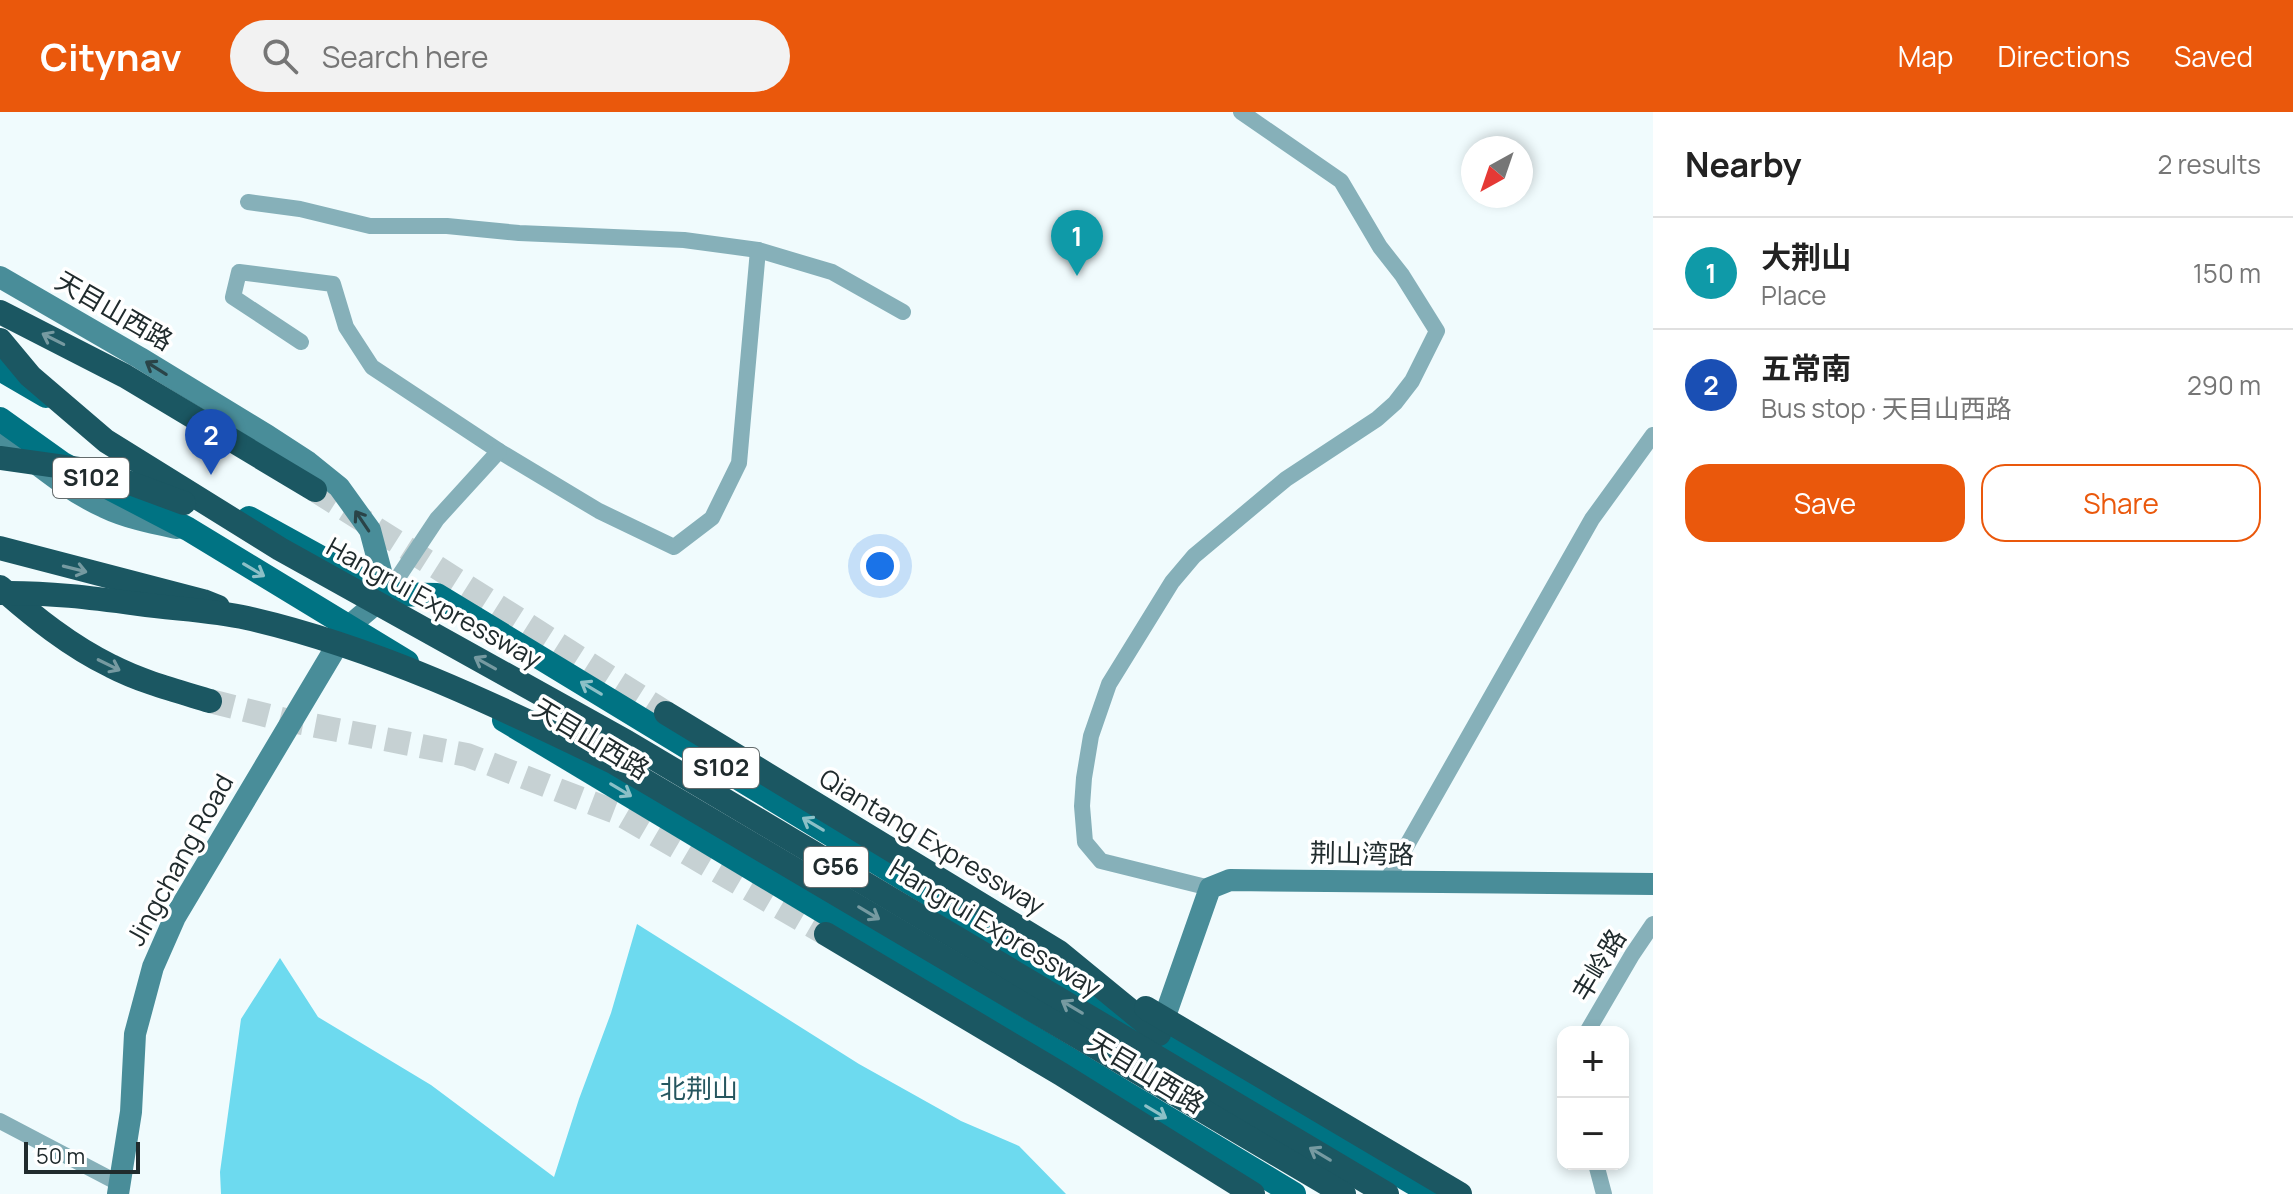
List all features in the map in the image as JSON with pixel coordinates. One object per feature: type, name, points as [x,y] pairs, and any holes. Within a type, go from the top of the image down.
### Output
[{"type":"highway","points":[[5,315],[125,376],[315,490]]},
{"type":"highway","points":[[0,340],[30,376],[106,441],[280,549]]},
{"type":"highway","points":[[0,458],[100,472],[169,496],[280,549]]},
{"type":"highway","points":[[0,548],[203,601],[244,618]]},
{"type":"highway","name":"Hangrui Expressway","points":[[280,549],[627,742],[1387,1194]]},
{"type":"highway","points":[[0,590],[244,618]]},
{"type":"highway","points":[[0,590],[77,648],[112,667],[210,701]]},
{"type":"highway","name":"Hangrui Expressway","points":[[244,618],[307,634],[391,664],[508,711],[613,762],[1344,1194]]},
{"type":"highway","name":"Qiantang Expressway","points":[[666,713],[1059,952],[1161,1027],[1460,1194]]},
{"type":"highway","points":[[826,934],[1061,1074],[1253,1194]]},
{"type":"main road","name":"天目山西路","points":[[0,277],[268,436],[339,487],[370,530],[387,594]]},
{"type":"main road","name":"天目山西路","points":[[0,369],[247,516],[387,594],[437,595],[1161,1027],[1432,1194]]},
{"type":"main road","name":"天目山西路","points":[[0,419],[63,464],[188,529],[1294,1194]]},
{"type":"main road","name":"天目山西路","points":[[0,436],[60,480],[104,507],[149,522],[188,529]]},
{"type":"main road","name":"Jingchang Road","points":[[119,1189],[131,1112],[135,1034],[153,967],[175,917],[348,627],[387,594]]},
{"type":"main road","name":"荆山湾路","points":[[1210,888],[1230,880],[1653,884]]},
{"type":"main road","points":[[1161,1027],[1210,888]]},
{"type":"street","points":[[1210,888],[1101,861],[1085,842],[1082,806],[1084,778],[1091,736],[1109,684],[1172,582],[1194,556],[1286,479],[1377,419],[1395,403],[1412,381],[1437,331],[1402,275],[1380,247],[1341,181],[1241,112]]},
{"type":"street","points":[[248,202],[300,209],[370,226],[447,226],[519,233],[684,240],[758,250],[832,272],[903,312]]},
{"type":"street","points":[[301,342],[233,297],[239,272],[333,284],[346,327],[372,367],[499,451],[599,511],[674,547],[712,518],[739,463],[758,250]]},
{"type":"street","points":[[1386,882],[1592,519],[1653,435]]},
{"type":"street","points":[[387,594],[437,519],[499,451]]},
{"type":"street","name":"丰岭路","points":[[1591,1026],[1653,924]]},
{"type":"street","points":[[3,1123],[119,1189]]},
{"type":"street","points":[[1598,1170],[1604,1194]]},
{"type":"green space","name":"北荆山","points":[[637,924],[859,1064],[961,1121],[1019,1146],[1066,1194],[221,1194],[220,1172],[241,1019],[280,958],[318,1017],[431,1085],[554,1177],[611,1013]]},
{"type":"tunnel","points":[[315,490],[666,713]]},
{"type":"tunnel","points":[[210,701],[281,719],[467,755],[618,813],[826,934]]},
{"type":"place","name":"大荆山","points":[[1077,276]]},
{"type":"place","name":"五常南","points":[[211,475]]}]
